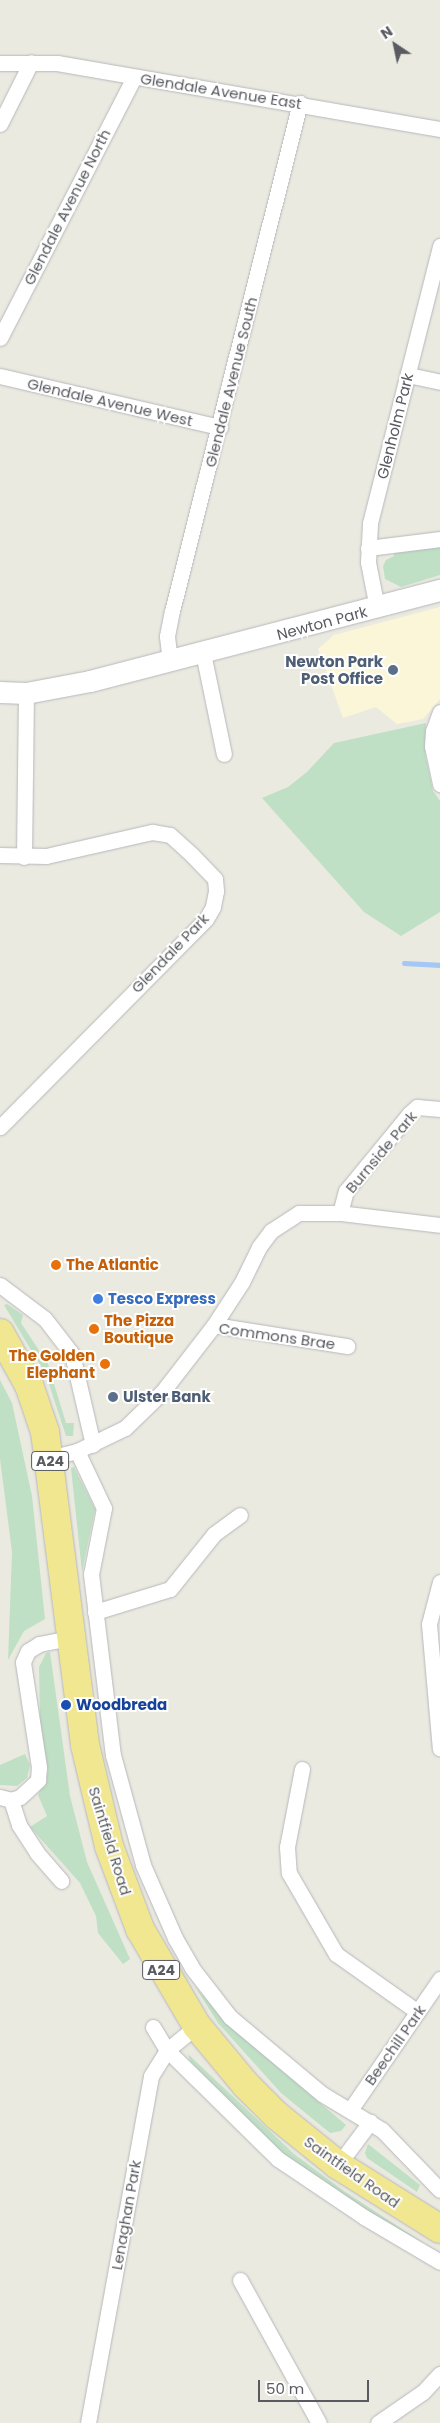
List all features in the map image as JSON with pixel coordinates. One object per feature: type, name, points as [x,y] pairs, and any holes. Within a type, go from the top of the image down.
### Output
[{"type":"highway","name":"Saintfield Road","points":[[0,1333],[29,1384],[49,1458],[70,1638],[85,1745],[108,1846],[140,1929],[197,2026],[221,2057],[276,2115],[338,2165],[440,2229]]},
{"type":"street","name":"Glendale Avenue East","points":[[0,63],[31,62],[134,77],[440,129]]},
{"type":"street","points":[[0,124],[31,62]]},
{"type":"street","name":"Glendale Avenue North","points":[[0,338],[134,77]]},
{"type":"street","name":"Glendale Avenue South","points":[[170,661],[167,636],[172,611],[300,104]]},
{"type":"street","name":"Glenholm Park","points":[[377,608],[369,578],[368,548],[370,523],[440,246]]},
{"type":"street","points":[[408,375],[440,382]]},
{"type":"street","name":"Glendale Avenue West","points":[[0,376],[220,427]]},
{"type":"street","points":[[368,548],[440,539]]},
{"type":"street","name":"Newton Park","points":[[0,692],[26,693],[170,661],[440,590]]},
{"type":"street","points":[[203,653],[224,754]]},
{"type":"street","points":[[24,857],[26,693]]},
{"type":"street","points":[[440,712],[432,739],[440,784]]},
{"type":"street","name":"Glendale Park","points":[[0,855],[46,856],[152,832],[170,835],[192,855],[215,879],[216,891],[206,919],[0,1127]]},
{"type":"street","name":"Burnside Park","points":[[340,1213],[346,1191],[408,1114],[417,1107],[440,1109]]},
{"type":"street","points":[[214,1325],[242,1282],[259,1247],[271,1231],[299,1213],[340,1213],[440,1226]]},
{"type":"street","points":[[4,1291],[55,1328],[72,1354],[92,1445]]},
{"type":"street","name":"Commons Brae","points":[[49,1458],[77,1452],[125,1428],[145,1411],[214,1325],[347,1346]]},
{"type":"street","name":"Saintfield Road","points":[[77,1452],[104,1508],[91,1574],[105,1708],[120,1788],[143,1865],[175,1938],[202,1984],[230,2018],[304,2081],[370,2122],[393,2139],[440,2190]]},
{"type":"street","points":[[95,1612],[170,1589],[214,1534],[240,1516]]},
{"type":"street","points":[[440,1582],[430,1624],[440,1749]]},
{"type":"street","points":[[61,1881],[37,1853],[5,1798],[20,1797],[38,1780],[39,1767],[23,1680],[23,1662],[28,1651],[40,1644],[70,1638]]},
{"type":"street","points":[[302,1769],[287,1847],[289,1873],[336,1954],[418,2012]]},
{"type":"street","name":"Beechill Park","points":[[350,2110],[440,1980]]},
{"type":"street","name":"Lenaghan Park","points":[[88,2423],[148,2088],[156,2065],[167,2050],[197,2026]]},
{"type":"street","name":"Saintfield Road","points":[[153,2027],[167,2050],[278,2159],[356,2212],[440,2262]]},
{"type":"street","points":[[338,2165],[370,2122]]},
{"type":"street","points":[[240,2280],[319,2423]]},
{"type":"street","points":[[378,2423],[423,2392],[440,2374]]},
{"type":"shaded area","points":[[440,607],[440,699],[423,719],[397,724],[376,707],[343,718],[318,649],[334,635]]},
{"type":"green space","points":[[440,546],[440,575],[401,587],[385,579],[383,566],[386,560],[394,556],[394,552]]},
{"type":"green space","points":[[426,723],[425,754],[433,791],[440,801],[440,912],[401,936],[364,912],[262,798],[288,787],[307,772],[334,743]]},
{"type":"green space","points":[[7,1304],[23,1315],[21,1323],[48,1364],[66,1423],[74,1423],[73,1436],[66,1436],[46,1375],[4,1305]]},
{"type":"green space","points":[[0,1380],[12,1403],[32,1496],[45,1619],[24,1631],[8,1660],[12,1552],[0,1459]]},
{"type":"green space","points":[[74,1467],[95,1509],[82,1572],[71,1468]]},
{"type":"green space","points":[[50,1652],[70,1796],[87,1862],[130,1959],[123,1964],[98,1933],[96,1916],[80,1883],[30,1827],[47,1816],[38,1795],[48,1772],[40,1720],[39,1667],[46,1653]]},
{"type":"green space","points":[[25,1754],[30,1765],[27,1778],[17,1786],[0,1785],[0,1765]]},
{"type":"green space","points":[[194,1985],[226,2023],[346,2125],[341,2131],[330,2133],[281,2093],[218,2023]]},
{"type":"green space","points":[[188,2054],[294,2154],[344,2191],[440,2254],[364,2210],[285,2156],[190,2061]]},
{"type":"green space","points":[[368,2144],[420,2185],[417,2192],[367,2158],[365,2153]]},
{"type":"waterway","points":[[404,963],[440,965]]},
{"type":"place","name":"Newton Park Post Office","points":[[393,670]]},
{"type":"place","name":"The Atlantic","points":[[56,1265]]},
{"type":"place","name":"Tesco Express","points":[[98,1299]]},
{"type":"place","name":"The Pizza Boutique","points":[[94,1329]]},
{"type":"place","name":"The Golden Elephant","points":[[105,1364]]},
{"type":"place","name":"Ulster Bank","points":[[113,1397]]},
{"type":"place","name":"Woodbreda","points":[[66,1705]]}]
